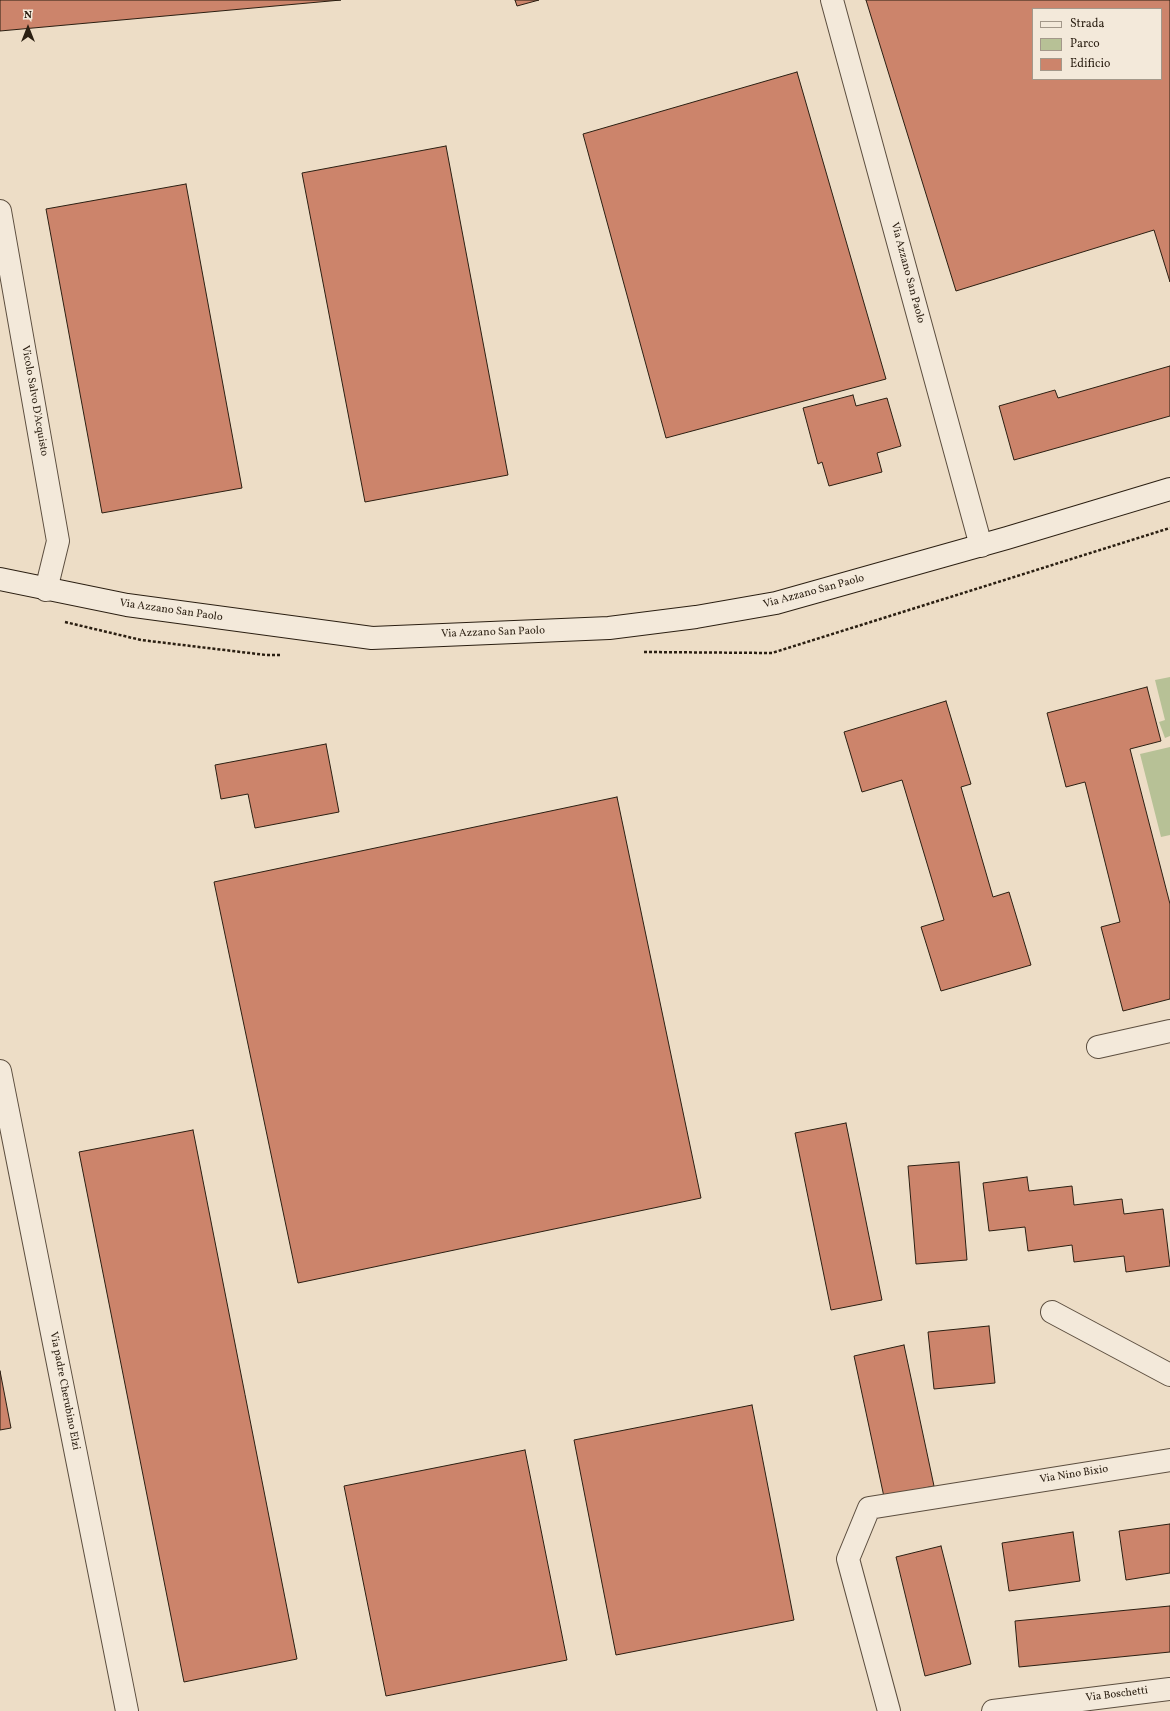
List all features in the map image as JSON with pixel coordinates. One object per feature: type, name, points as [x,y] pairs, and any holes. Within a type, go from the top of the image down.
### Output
[{"type":"street","name":"Via Azzano San Paolo","points":[[832,0],[981,546]]},
{"type":"street","name":"Vicolo Salvo D'Acquisto","points":[[0,211],[58,541],[46,590]]},
{"type":"street","name":"Via Azzano San Paolo","points":[[0,579],[46,590],[127,605],[372,638],[609,628],[696,617],[776,603],[981,546],[1170,489]]},
{"type":"street","points":[[1098,1047],[1170,1031]]},
{"type":"street","name":"Via padre Cherubino Elzi","points":[[0,1071],[127,1711]]},
{"type":"street","points":[[1052,1312],[1170,1375]]},
{"type":"street","name":"Via Nino Bixio","points":[[889,1711],[848,1559],[869,1508],[1170,1460]]},
{"type":"street","name":"Via Boschetti","points":[[993,1711],[1170,1689]]},
{"type":"green space","points":[[1170,677],[1170,736],[1165,738],[1159,722],[1165,720],[1155,680]]},
{"type":"green space","points":[[1170,747],[1170,835],[1161,837],[1140,754]]},
{"type":"building","points":[[0,0],[341,0],[0,31]]},
{"type":"building","points":[[515,0],[539,0],[517,6]]},
{"type":"building","points":[[866,0],[1170,0],[1170,282],[1154,230],[956,291]]},
{"type":"building","points":[[797,72],[886,379],[666,438],[583,134]]},
{"type":"building","points":[[446,146],[508,475],[365,502],[302,173]]},
{"type":"building","points":[[186,184],[242,488],[102,513],[46,209]]},
{"type":"building","points":[[1170,366],[1170,416],[1014,460],[999,406],[1055,390],[1058,398]]},
{"type":"building","points":[[853,395],[856,406],[887,398],[901,446],[877,453],[882,472],[829,486],[822,462],[818,464],[803,408]]},
{"type":"building","points":[[1147,687],[1161,741],[1130,749],[1170,904],[1170,999],[1123,1011],[1101,927],[1120,922],[1085,782],[1066,787],[1047,713]]},
{"type":"building","points":[[946,701],[971,784],[961,787],[993,897],[1009,892],[1031,965],[941,991],[921,927],[944,920],[902,780],[862,792],[844,732]]},
{"type":"building","points":[[326,744],[339,812],[255,828],[248,794],[221,799],[215,765]]},
{"type":"building","points":[[617,797],[701,1198],[298,1283],[214,882]]},
{"type":"building","points":[[846,1123],[882,1300],[831,1310],[795,1133]]},
{"type":"building","points":[[193,1130],[297,1659],[184,1682],[79,1152]]},
{"type":"building","points":[[959,1162],[967,1260],[916,1264],[908,1166]]},
{"type":"building","points":[[1027,1177],[1029,1191],[1072,1186],[1074,1205],[1122,1199],[1124,1214],[1163,1209],[1170,1266],[1126,1272],[1124,1256],[1074,1262],[1072,1245],[1028,1251],[1025,1227],[989,1231],[983,1183]]},
{"type":"building","points":[[989,1326],[995,1383],[934,1389],[928,1332]]},
{"type":"building","points":[[904,1345],[934,1486],[884,1497],[854,1356]]},
{"type":"building","points":[[0,1371],[11,1428],[0,1430]]},
{"type":"building","points":[[752,1405],[794,1620],[616,1655],[574,1440]]},
{"type":"building","points":[[525,1450],[567,1660],[386,1696],[344,1486]]},
{"type":"building","points":[[1170,1524],[1170,1573],[1126,1580],[1119,1531]]},
{"type":"building","points":[[1073,1532],[1080,1581],[1009,1591],[1002,1543]]},
{"type":"building","points":[[941,1546],[971,1664],[925,1676],[896,1557]]},
{"type":"building","points":[[1170,1606],[1170,1652],[1019,1667],[1015,1621]]}]
